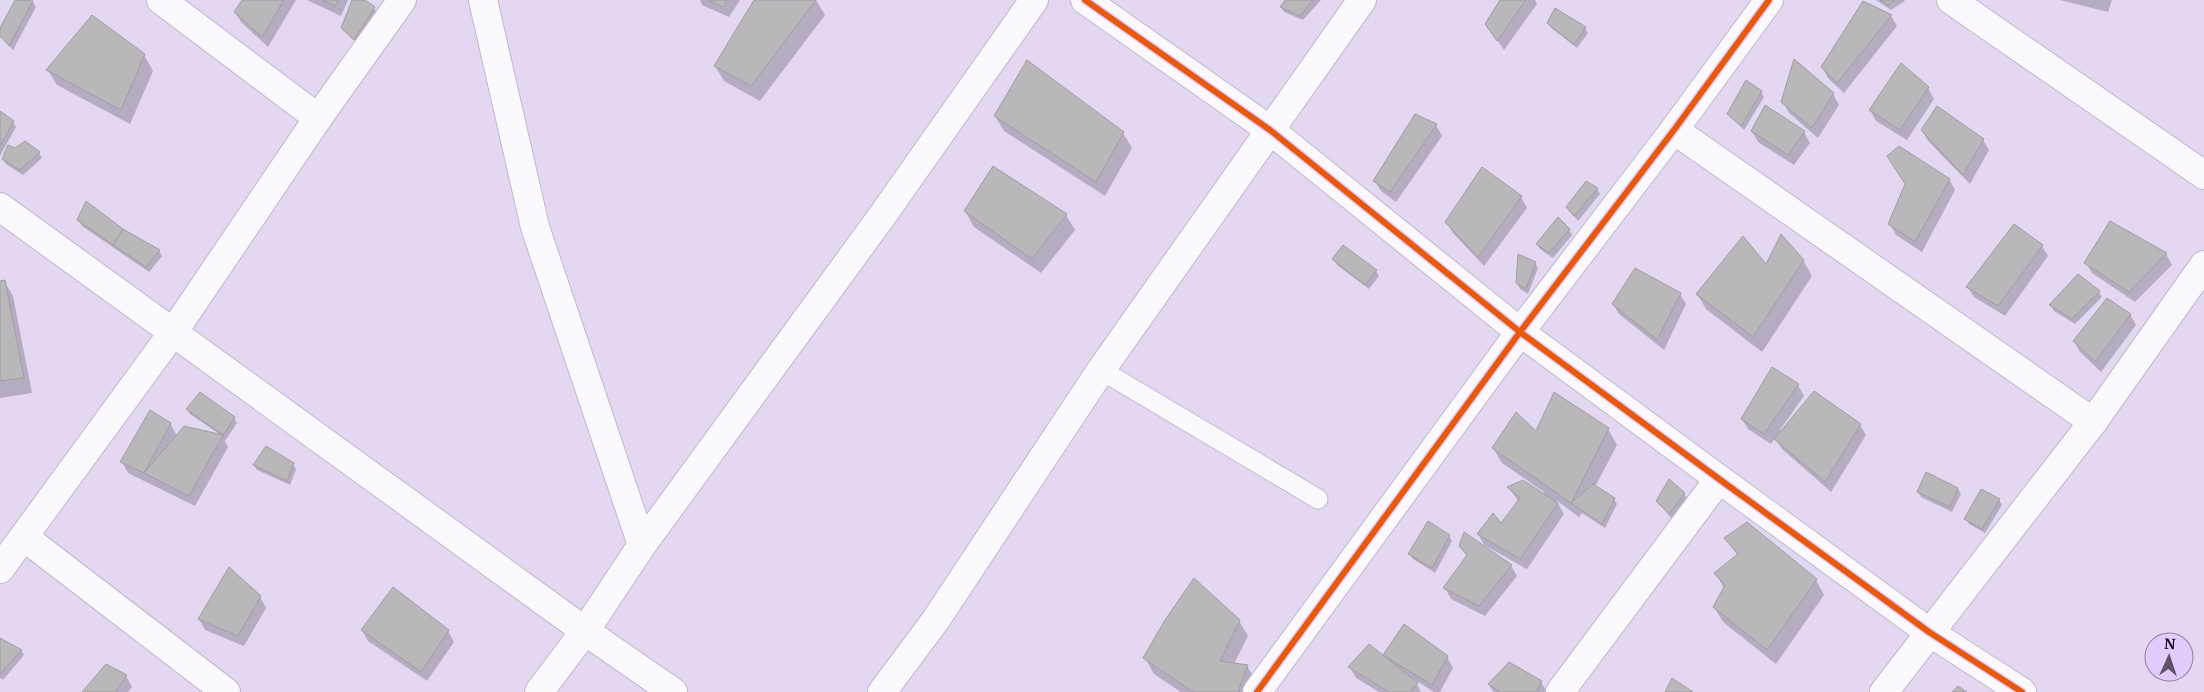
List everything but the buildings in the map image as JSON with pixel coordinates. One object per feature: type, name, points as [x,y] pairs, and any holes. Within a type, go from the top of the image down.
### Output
[{"type":"street","points":[[161,0],[318,118]]},
{"type":"street","points":[[0,569],[174,331],[318,118],[402,0]]},
{"type":"street","points":[[483,0],[535,227],[642,545]]},
{"type":"street","points":[[539,692],[585,630],[642,545],[882,216],[1034,0]]},
{"type":"street","points":[[1086,0],[1270,130],[1520,332],[1929,632],[2022,692]]},
{"type":"street","points":[[882,692],[935,621],[1101,370],[1362,0]]},
{"type":"street","points":[[1257,692],[1520,332],[1674,130],[1769,0]]},
{"type":"street","points":[[1951,0],[2204,175]]},
{"type":"street","points":[[1674,130],[2093,422]]},
{"type":"street","points":[[0,206],[673,692]]},
{"type":"street","points":[[1884,692],[2093,422],[2204,265]]},
{"type":"street","points":[[1560,692],[1719,479]]},
{"type":"street","points":[[24,536],[221,691]]},
{"type":"lane","points":[[1101,370],[1318,499]]},
{"type":"cycle path","points":[[1085,0],[1270,130],[1520,332],[1719,479],[1929,632],[2022,692]]},
{"type":"cycle path","points":[[1257,692],[1520,332],[1674,130],[1769,0]]}]
